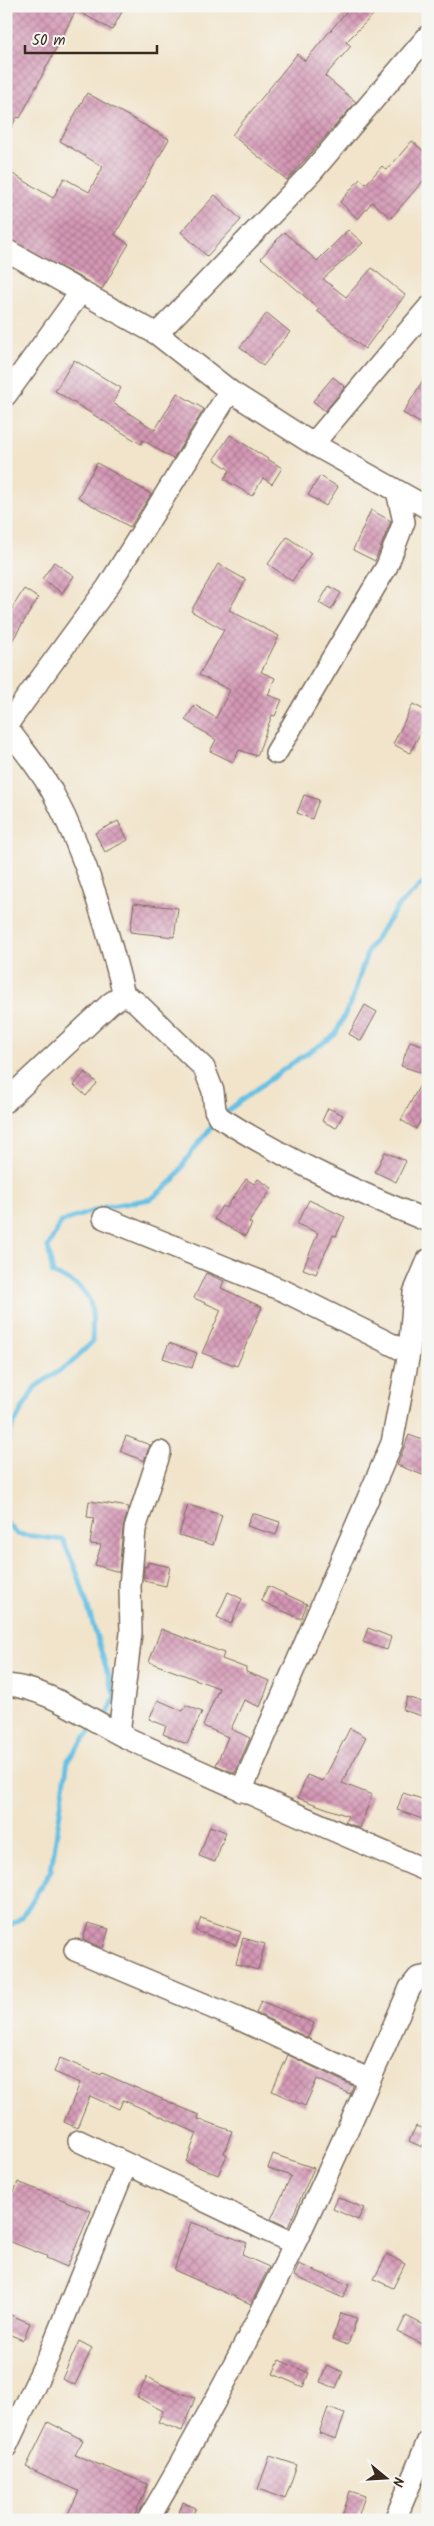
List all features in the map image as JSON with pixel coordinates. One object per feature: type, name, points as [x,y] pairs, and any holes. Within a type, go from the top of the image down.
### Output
[{"type":"street","points":[[157,334],[311,173],[428,36]]},
{"type":"street","points":[[6,250],[80,293],[157,334],[230,391],[313,444],[428,508]]},
{"type":"street","points":[[6,395],[80,293]]},
{"type":"street","points":[[313,444],[428,308]]},
{"type":"street","points":[[230,391],[107,588],[6,726],[54,793],[82,856],[106,926],[124,995],[136,1002],[204,1068],[213,1091],[215,1110],[220,1117],[283,1155],[344,1186],[428,1221]]},
{"type":"street","points":[[276,753],[387,566],[404,522],[397,491]]},
{"type":"street","points":[[6,1101],[111,1002],[124,995]]},
{"type":"street","points":[[104,1218],[284,1290],[409,1353]]},
{"type":"street","points":[[241,1791],[392,1443],[409,1353],[414,1293],[428,1260]]},
{"type":"street","points":[[113,1731],[131,1633],[130,1586],[135,1529],[160,1452]]},
{"type":"street","points":[[6,1685],[43,1695],[68,1706],[113,1731],[241,1791],[428,1871]]},
{"type":"street","points":[[75,1950],[238,2018],[370,2080]]},
{"type":"street","points":[[148,2520],[231,2372],[370,2080],[410,1988],[418,1978],[428,1976]]},
{"type":"street","points":[[79,2141],[293,2243]]},
{"type":"street","points":[[6,2447],[49,2354],[126,2165]]},
{"type":"street","points":[[395,2520],[428,2441]]},
{"type":"building","points":[[6,6],[125,6],[112,30],[76,10],[20,118],[17,117],[6,137]]},
{"type":"building","points":[[351,6],[382,6],[346,42],[351,46],[325,76],[356,102],[287,180],[232,135],[297,54],[305,61]]},
{"type":"building","points":[[87,93],[169,139],[115,235],[129,244],[102,289],[6,238],[6,170],[53,198],[64,178],[89,192],[103,167],[60,141]]},
{"type":"building","points":[[412,141],[428,155],[428,175],[391,218],[372,202],[358,219],[340,202],[360,179],[366,184],[382,166],[387,170]]},
{"type":"building","points":[[215,195],[241,220],[207,256],[181,232]]},
{"type":"building","points":[[348,230],[363,243],[323,279],[346,297],[372,268],[405,295],[365,349],[317,311],[319,309],[261,258],[284,232],[317,261]]},
{"type":"building","points":[[267,313],[290,332],[263,366],[240,347]]},
{"type":"building","points":[[74,360],[121,388],[113,403],[155,430],[177,393],[204,409],[173,459],[143,440],[141,444],[55,391]]},
{"type":"building","points":[[428,372],[428,428],[403,413]]},
{"type":"building","points":[[333,377],[345,387],[325,411],[313,401]]},
{"type":"building","points":[[230,435],[282,468],[272,484],[263,478],[252,496],[224,479],[230,470],[214,459]]},
{"type":"building","points":[[97,463],[151,494],[130,527],[78,497]]},
{"type":"building","points":[[320,476],[338,487],[326,506],[308,495]]},
{"type":"building","points":[[371,510],[391,521],[375,561],[353,550]]},
{"type":"building","points":[[287,537],[311,553],[292,581],[268,564]]},
{"type":"building","points":[[54,562],[74,576],[62,593],[42,579]]},
{"type":"building","points":[[218,564],[246,580],[229,610],[279,636],[261,672],[275,678],[268,695],[282,700],[275,716],[272,715],[257,756],[239,750],[233,762],[210,751],[216,740],[185,720],[195,705],[216,718],[230,690],[199,675],[224,630],[191,611]]},
{"type":"building","points":[[329,586],[341,593],[331,610],[319,603]]},
{"type":"building","points":[[24,589],[38,598],[6,651],[6,613],[9,613]]},
{"type":"building","points":[[413,704],[428,712],[428,718],[410,753],[393,744]]},
{"type":"building","points":[[304,795],[319,800],[312,819],[297,813]]},
{"type":"building","points":[[118,821],[128,840],[105,852],[95,833]]},
{"type":"building","points":[[134,903],[178,908],[174,937],[130,932]]},
{"type":"building","points":[[365,1005],[377,1012],[361,1041],[349,1034]]},
{"type":"building","points":[[410,1041],[428,1047],[428,1107],[416,1129],[401,1120],[426,1074],[401,1066]]},
{"type":"building","points":[[85,1072],[97,1083],[86,1096],[74,1085]]},
{"type":"building","points":[[328,1108],[343,1115],[336,1128],[322,1121]]},
{"type":"building","points":[[385,1152],[406,1161],[396,1182],[375,1172]]},
{"type":"building","points":[[246,1179],[254,1184],[258,1179],[272,1188],[249,1222],[252,1224],[245,1236],[214,1219],[222,1206],[226,1208]]},
{"type":"building","points":[[309,1200],[345,1217],[336,1236],[333,1235],[316,1274],[303,1269],[318,1233],[297,1224]]},
{"type":"building","points":[[206,1273],[224,1281],[221,1288],[262,1307],[237,1366],[202,1353],[221,1310],[194,1298]]},
{"type":"building","points":[[169,1343],[197,1353],[192,1368],[163,1358]]},
{"type":"building","points":[[409,1435],[428,1442],[428,1477],[397,1465]]},
{"type":"building","points":[[126,1436],[150,1445],[144,1461],[120,1451]]},
{"type":"building","points":[[89,1501],[129,1507],[123,1528],[119,1572],[95,1565],[101,1545],[90,1544],[94,1518],[87,1517]]},
{"type":"building","points":[[188,1505],[222,1515],[213,1545],[179,1535]]},
{"type":"building","points":[[252,1513],[280,1522],[276,1535],[247,1526]]},
{"type":"building","points":[[148,1562],[170,1567],[166,1586],[144,1581],[144,1566],[147,1567]]},
{"type":"building","points":[[268,1586],[307,1604],[301,1619],[261,1601]]},
{"type":"building","points":[[228,1592],[242,1599],[231,1624],[217,1617]]},
{"type":"building","points":[[368,1628],[391,1637],[387,1650],[363,1642]]},
{"type":"building","points":[[161,1629],[224,1653],[222,1659],[246,1668],[246,1672],[270,1681],[260,1707],[244,1700],[231,1729],[250,1738],[235,1773],[216,1765],[228,1737],[203,1726],[219,1688],[149,1662]]},
{"type":"building","points":[[407,1697],[428,1704],[428,1718],[403,1710]]},
{"type":"building","points":[[158,1700],[183,1711],[186,1705],[202,1712],[187,1744],[163,1734],[166,1726],[149,1719]]},
{"type":"building","points":[[350,1728],[366,1737],[342,1783],[372,1795],[360,1828],[345,1822],[348,1816],[298,1798],[307,1775],[323,1781]]},
{"type":"building","points":[[403,1793],[428,1801],[428,1821],[397,1810]]},
{"type":"building","points":[[210,1826],[226,1832],[215,1862],[199,1856]]},
{"type":"building","points":[[201,1918],[241,1932],[236,1945],[196,1931]]},
{"type":"building","points":[[88,1923],[109,1929],[103,1948],[83,1940]]},
{"type":"building","points":[[243,1938],[265,1944],[258,1970],[236,1964]]},
{"type":"building","points":[[261,2001],[314,2023],[308,2038],[256,2013]]},
{"type":"building","points":[[288,2055],[353,2086],[350,2094],[317,2079],[305,2106],[272,2091]]},
{"type":"building","points":[[60,2058],[101,2075],[102,2073],[199,2115],[198,2119],[232,2131],[224,2153],[227,2155],[218,2175],[186,2162],[197,2133],[123,2100],[119,2109],[90,2096],[77,2128],[64,2122],[80,2083],[54,2072]]},
{"type":"building","points":[[416,2126],[428,2131],[422,2147],[409,2141]]},
{"type":"building","points":[[273,2154],[314,2168],[288,2227],[271,2219],[291,2176],[268,2168]]},
{"type":"building","points":[[18,2182],[91,2211],[67,2267],[46,2258],[47,2256],[6,2240],[6,2189],[14,2192]]},
{"type":"building","points":[[338,2197],[364,2208],[358,2220],[333,2209]]},
{"type":"building","points":[[191,2222],[247,2243],[242,2255],[269,2267],[251,2304],[174,2270]]},
{"type":"building","points":[[387,2254],[405,2264],[393,2288],[374,2279]]},
{"type":"building","points":[[299,2264],[349,2285],[343,2298],[294,2276]]},
{"type":"building","points":[[6,2313],[30,2323],[23,2340],[6,2333]]},
{"type":"building","points":[[341,2313],[357,2318],[348,2345],[332,2340]]},
{"type":"building","points":[[406,2316],[428,2327],[422,2344],[398,2332]]},
{"type":"building","points":[[79,2341],[92,2348],[75,2385],[62,2379]]},
{"type":"building","points":[[279,2360],[309,2373],[303,2387],[273,2374]]},
{"type":"building","points":[[327,2365],[343,2372],[336,2388],[320,2382]]},
{"type":"building","points":[[147,2377],[195,2398],[182,2431],[158,2422],[163,2411],[137,2397]]},
{"type":"building","points":[[328,2408],[345,2414],[336,2439],[319,2433]]},
{"type":"building","points":[[48,2422],[83,2440],[75,2455],[148,2484],[133,2520],[65,2520],[79,2491],[26,2467]]},
{"type":"building","points":[[270,2456],[297,2465],[285,2499],[258,2489]]},
{"type":"building","points":[[350,2491],[365,2496],[357,2520],[341,2520]]},
{"type":"building","points":[[183,2502],[196,2508],[190,2520],[176,2520]]},
{"type":"waterway","points":[[223,1114],[291,1064],[335,1035],[352,1000],[368,950],[399,905],[428,879]]},
{"type":"waterway","points":[[6,1449],[12,1427],[35,1387],[71,1363],[92,1342],[92,1316],[88,1298],[76,1285],[53,1274],[48,1247],[61,1222],[105,1207],[151,1199],[174,1180],[190,1154],[217,1120]]},
{"type":"waterway","points":[[6,1522],[17,1534],[63,1540],[78,1575],[115,1697],[106,1718],[103,1720]]},
{"type":"waterway","points":[[6,1928],[22,1917],[51,1870],[68,1760],[94,1726]]}]
